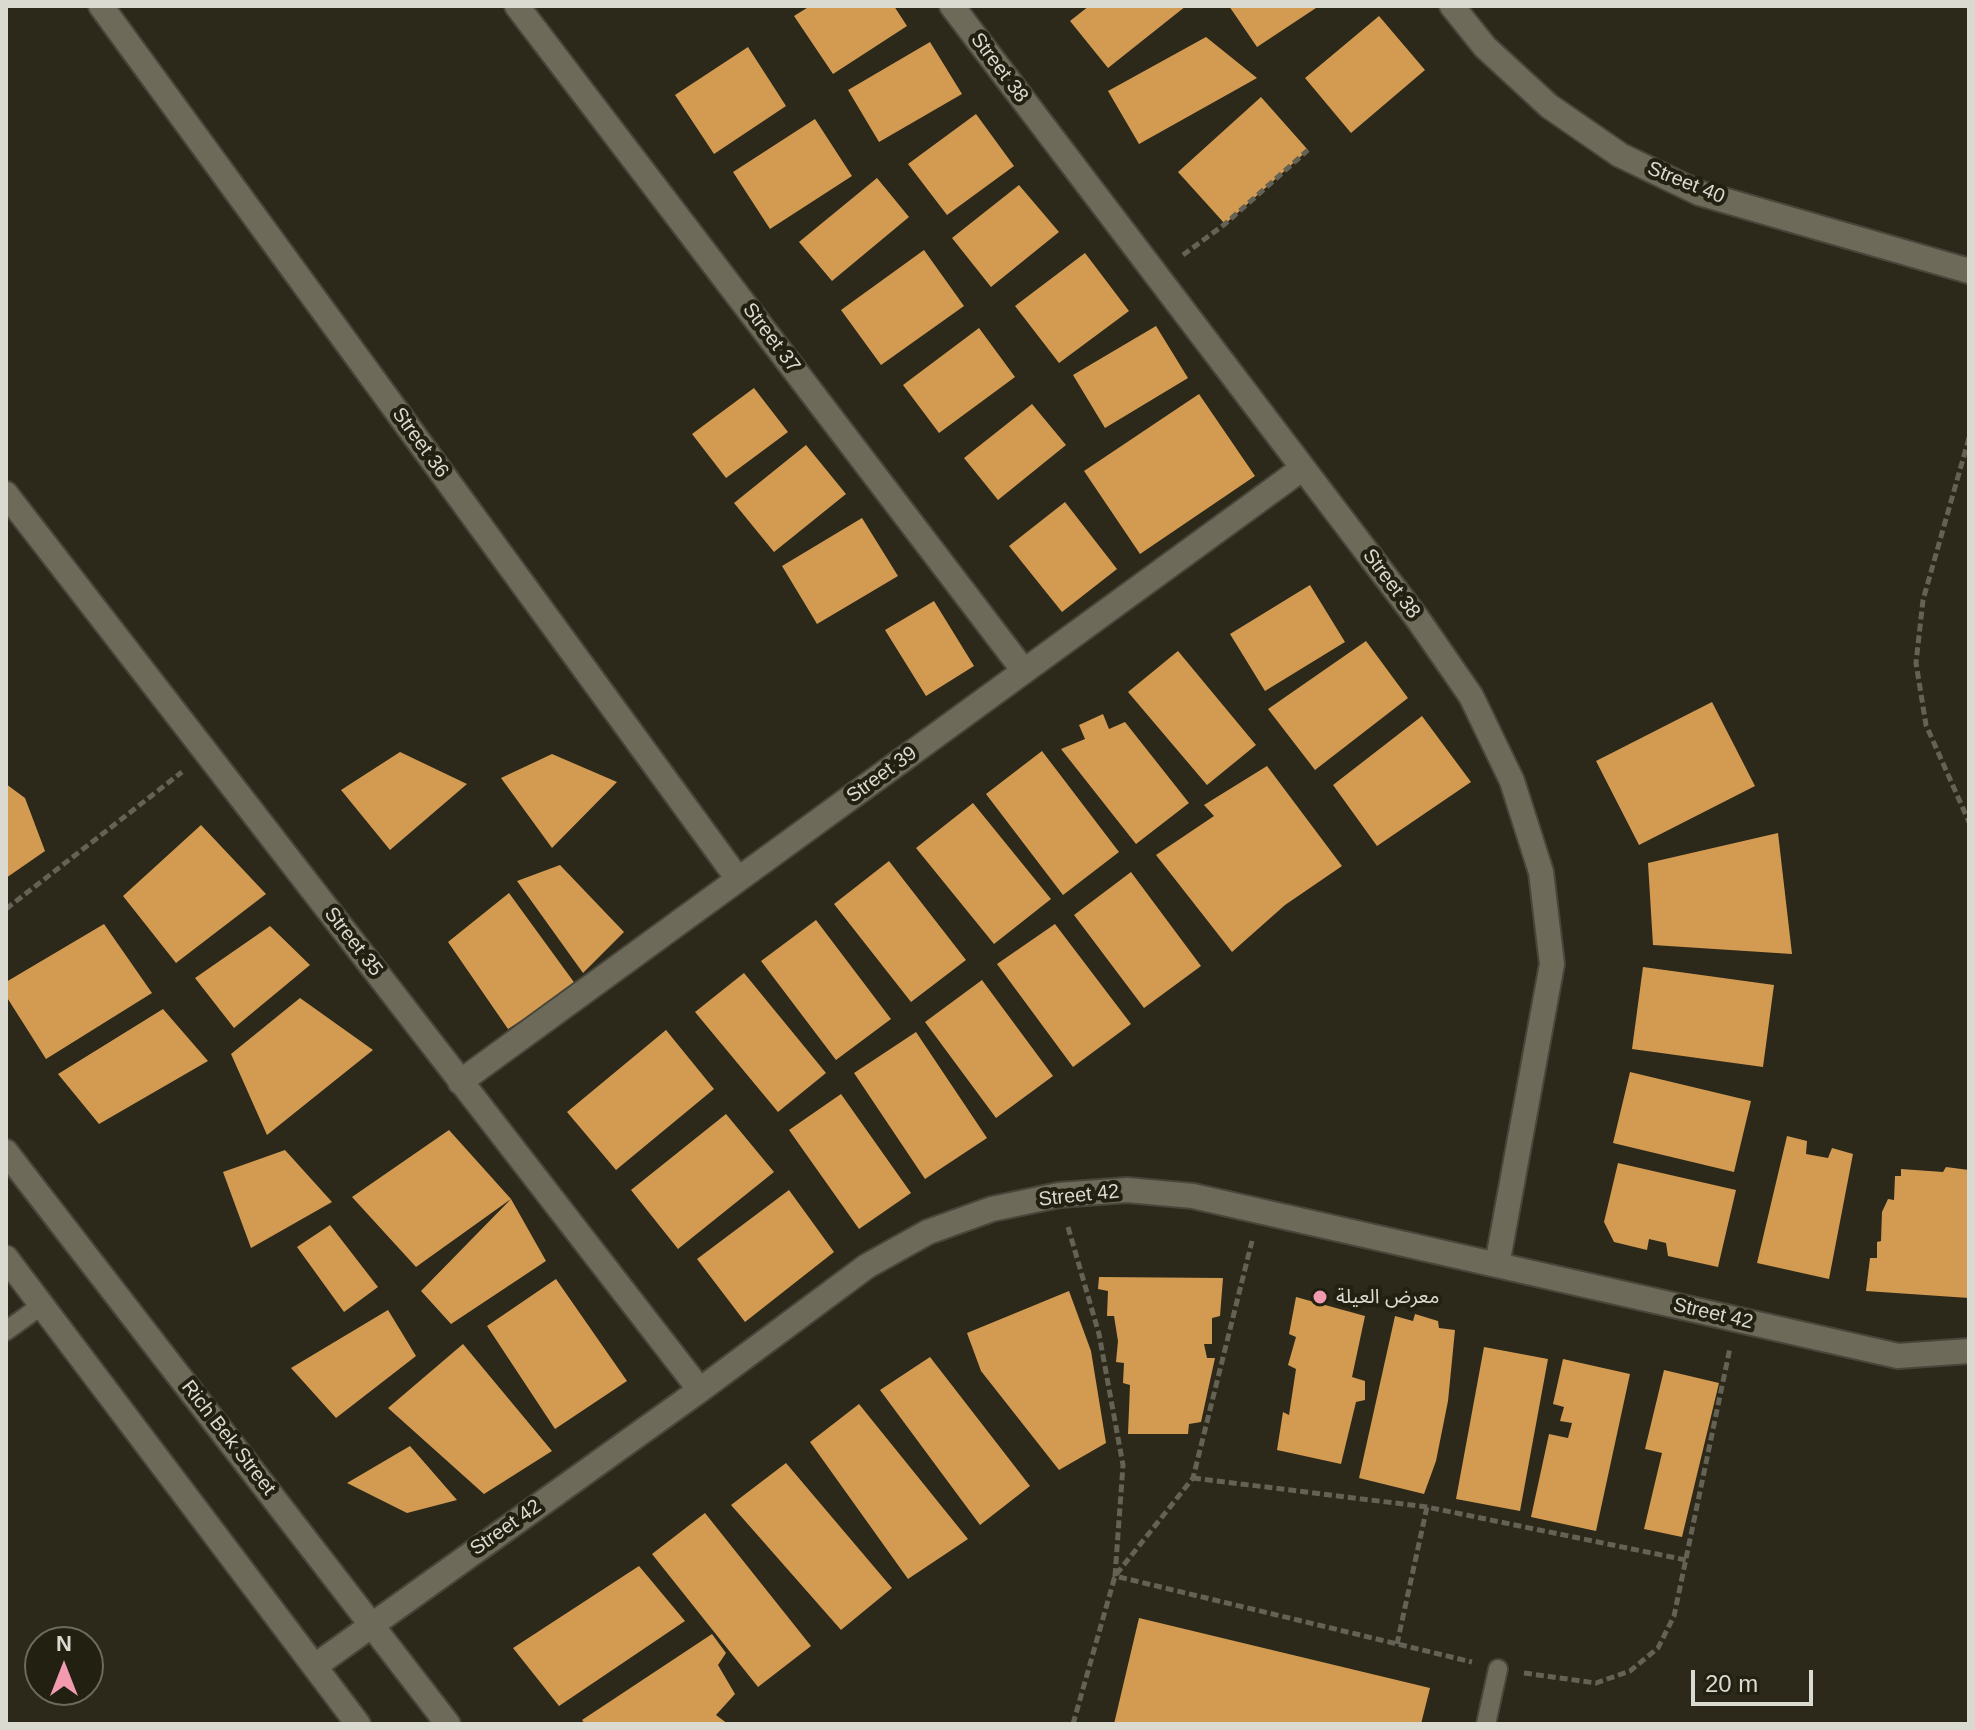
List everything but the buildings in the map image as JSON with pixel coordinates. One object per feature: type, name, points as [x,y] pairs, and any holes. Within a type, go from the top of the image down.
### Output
[{"type":"street","name":"Street 36","points":[[101,6],[738,879]]},
{"type":"street","name":"Street 37","points":[[517,6],[1024,671]]},
{"type":"street","name":"Street 38","points":[[952,6],[1417,618],[1471,696],[1512,781],[1541,872],[1552,964],[1497,1265]]},
{"type":"street","name":"Street 40","points":[[1452,6],[1485,47],[1549,106],[1620,155],[1699,193],[1969,271]]},
{"type":"street","name":"Street 39","points":[[460,1082],[1303,468]]},
{"type":"street","name":"Street 35","points":[[6,494],[700,1390]]},
{"type":"street","name":"Rich Bek Street","points":[[6,1152],[448,1724]]},
{"type":"street","name":"Street 42","points":[[315,1666],[700,1390],[867,1266],[928,1232],[992,1209],[1059,1195],[1127,1190],[1193,1196],[1898,1356],[1969,1351]]},
{"type":"street","points":[[6,1258],[358,1724]]},
{"type":"lane","points":[[6,1331],[42,1305]]},
{"type":"lane","points":[[1486,1724],[1498,1669]]},
{"type":"path","points":[[1156,274],[1225,224],[1308,150]]},
{"type":"path","points":[[1969,438],[1923,600],[1916,663],[1926,725],[1969,822]]},
{"type":"path","points":[[6,909],[207,753]]},
{"type":"path","points":[[1059,1195],[1099,1334],[1123,1465],[1115,1576],[1073,1724]]},
{"type":"path","points":[[1115,1576],[1193,1478],[1259,1211]]},
{"type":"path","points":[[1115,1576],[1498,1669],[1596,1683],[1630,1671],[1658,1648],[1674,1616],[1736,1320]]},
{"type":"path","points":[[1193,1478],[1427,1507],[1686,1560]]},
{"type":"path","points":[[1397,1644],[1427,1507]]},
{"type":"place","name":"معرض العيلة","points":[[1320,1297]]}]
